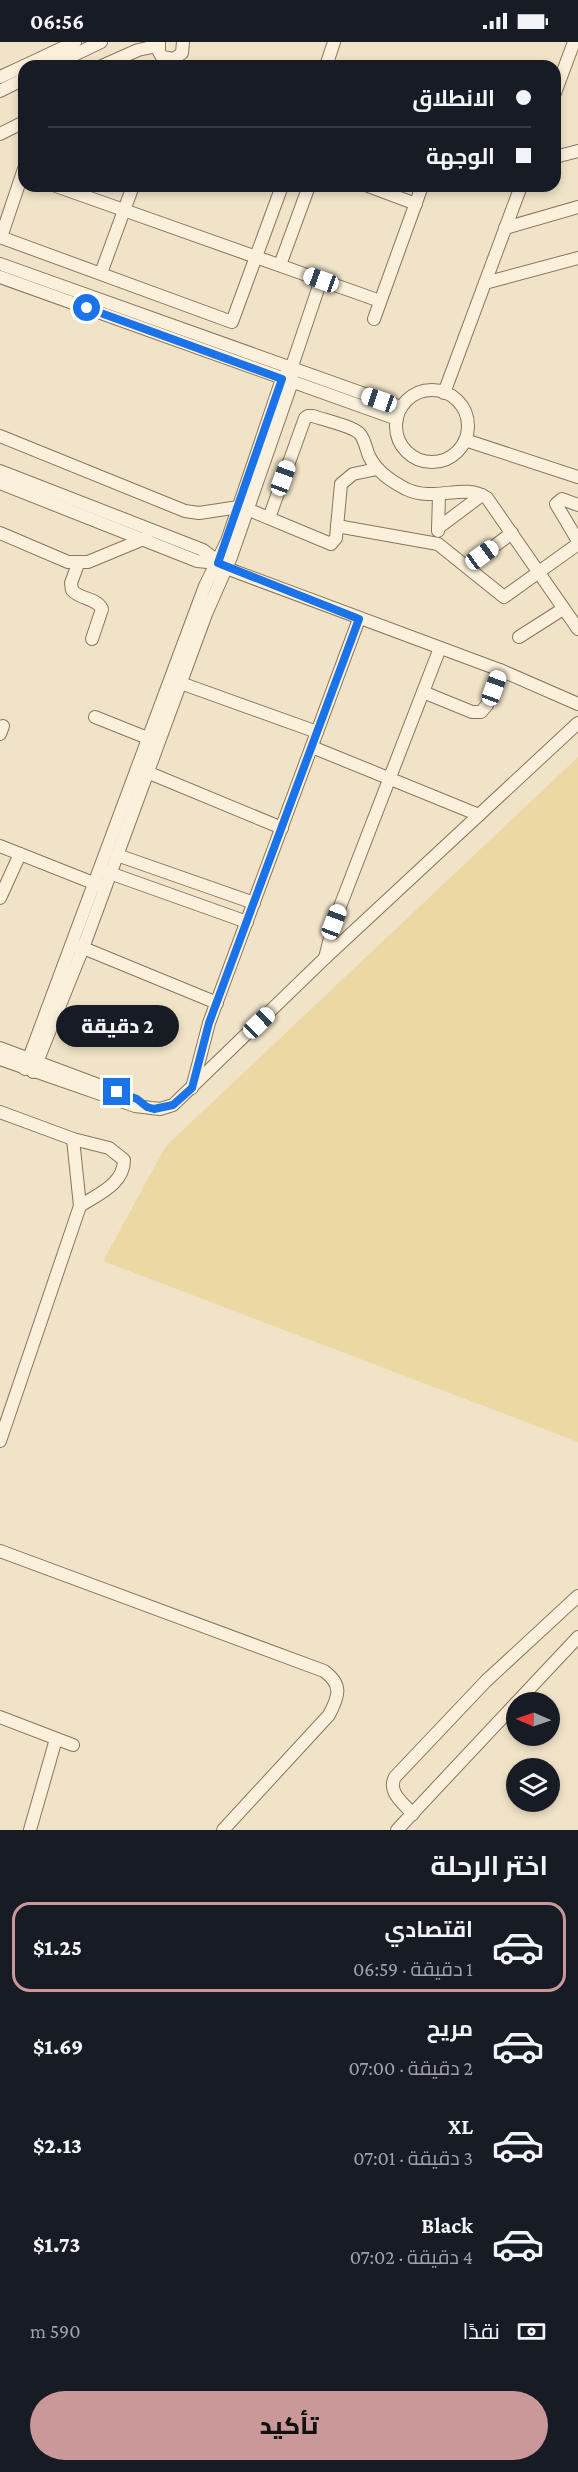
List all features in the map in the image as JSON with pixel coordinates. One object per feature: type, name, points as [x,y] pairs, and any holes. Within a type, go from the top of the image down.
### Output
[{"type":"street","points":[[37,60],[75,42]]},
{"type":"street","points":[[64,60],[101,42]]},
{"type":"street","points":[[114,60],[158,44],[162,57],[167,59],[196,42]]},
{"type":"street","points":[[330,60],[334,42]]},
{"type":"street","points":[[561,77],[574,42]]},
{"type":"street","points":[[0,77],[18,69]]},
{"type":"street","points":[[0,91],[18,82]]},
{"type":"street","points":[[0,134],[18,125]]},
{"type":"street","points":[[561,155],[578,151]]},
{"type":"street","points":[[18,187],[0,237],[232,322],[280,192]]},
{"type":"street","points":[[73,192],[380,301]]},
{"type":"street","points":[[101,273],[131,192]]},
{"type":"street","points":[[280,265],[307,192]]},
{"type":"street","points":[[384,192],[416,204]]},
{"type":"street","points":[[374,319],[420,192]]},
{"type":"street","points":[[444,393],[519,192]]},
{"type":"street","points":[[505,228],[578,207]]},
{"type":"street","points":[[484,283],[578,258]]},
{"type":"street","points":[[0,264],[288,377]]},
{"type":"street","points":[[0,277],[399,413]]},
{"type":"street","points":[[105,871],[117,855],[143,771],[150,739],[206,615],[321,280]]},
{"type":"street","points":[[423,391],[444,393],[456,400],[465,412],[467,426],[465,440],[461,448],[447,459],[421,461],[413,457],[401,445],[396,428],[399,413],[411,397],[423,391]]},
{"type":"street","points":[[269,518],[308,416],[360,434],[377,469],[390,480],[408,490],[439,495],[465,491],[482,495],[491,502],[578,629]]},
{"type":"street","points":[[0,436],[185,511],[213,512],[243,508],[328,544],[335,541],[339,489],[344,479],[353,474],[377,469]]},
{"type":"street","points":[[465,440],[577,475]]},
{"type":"street","points":[[0,471],[203,550],[222,565]]},
{"type":"street","points":[[0,483],[202,563],[222,565],[359,619],[500,670],[578,704]]},
{"type":"street","points":[[438,544],[439,495]]},
{"type":"street","points":[[438,528],[482,495]]},
{"type":"street","points":[[337,526],[438,544],[504,597],[578,543],[556,504],[562,499],[578,505]]},
{"type":"street","points":[[0,533],[68,562],[78,564],[144,540],[153,531]]},
{"type":"street","points":[[467,566],[512,533]]},
{"type":"street","points":[[78,564],[72,590],[76,595],[98,603],[102,609],[93,639]]},
{"type":"street","points":[[519,637],[563,609]]},
{"type":"street","points":[[192,1088],[202,1045],[359,619]]},
{"type":"street","points":[[325,958],[334,922],[440,648]]},
{"type":"street","points":[[423,692],[472,712],[481,712],[487,705],[500,670]]},
{"type":"street","points":[[176,682],[317,732]]},
{"type":"street","points":[[31,1066],[176,682]]},
{"type":"street","points":[[95,717],[150,739]]},
{"type":"street","points":[[0,1059],[31,1066],[135,1106],[160,1109],[173,1105],[325,958],[578,723]]},
{"type":"street","points":[[312,747],[479,815]]},
{"type":"street","points":[[143,771],[282,828]]},
{"type":"street","points":[[0,846],[100,885]]},
{"type":"street","points":[[0,898],[20,854]]},
{"type":"street","points":[[117,855],[254,903]]},
{"type":"street","points":[[105,871],[247,922]]},
{"type":"street","points":[[77,946],[217,1003]]},
{"type":"street","points":[[0,1048],[31,1066]]},
{"type":"street","points":[[0,1112],[73,1139],[109,1148],[124,1160],[124,1170],[118,1180],[80,1206]]},
{"type":"street","points":[[0,1441],[80,1206],[73,1139]]},
{"type":"street","points":[[0,1551],[324,1671],[335,1679],[338,1691],[329,1715],[223,1830]]},
{"type":"street","points":[[413,1814],[393,1791],[395,1777],[486,1681],[578,1596]]},
{"type":"street","points":[[526,1692],[578,1637]]},
{"type":"street","points":[[398,1830],[506,1714]]},
{"type":"street","points":[[0,1718],[73,1745]]},
{"type":"street","points":[[30,1830],[56,1739]]},
{"type":"sand","points":[[578,757],[578,1442],[103,1261],[166,1146]]},
{"type":"route","points":[[87,308],[282,379],[218,563],[359,619],[209,1023],[192,1088],[173,1105],[160,1109],[147,1107],[137,1099],[117,1092]]}]
